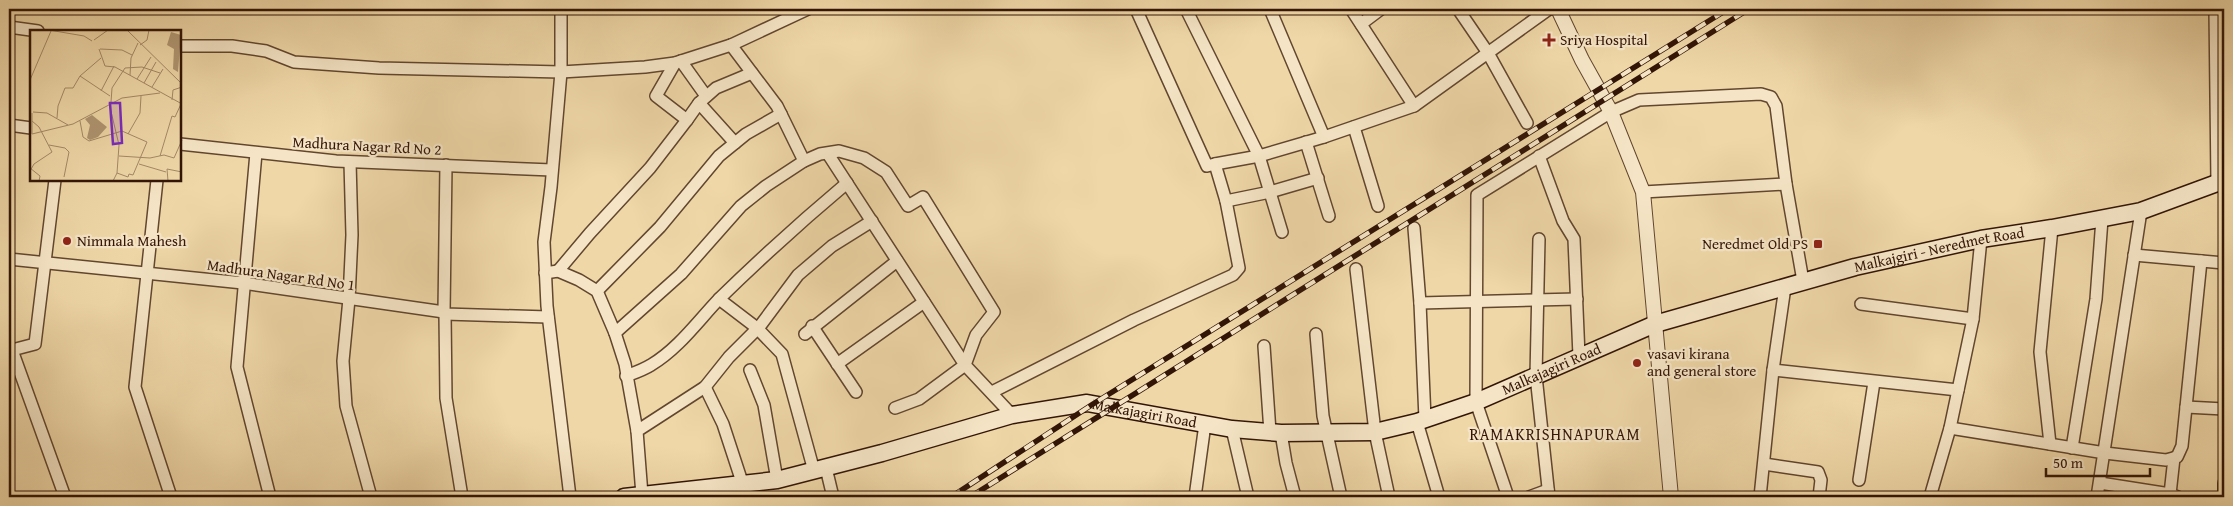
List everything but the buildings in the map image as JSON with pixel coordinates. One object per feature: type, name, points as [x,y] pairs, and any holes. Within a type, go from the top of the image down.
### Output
[{"type":"main road","name":"Malkajgiri - Neredmet Road","points":[[1655,324],[1785,288],[1855,266],[1981,239],[2140,211],[2220,183]]},
{"type":"main road","name":"Malkajagiri Road","points":[[624,497],[682,494],[777,480],[1012,415],[1087,403],[1232,429],[1276,432],[1375,432],[1421,421],[1476,402],[1655,324]]},
{"type":"street","points":[[561,9],[561,72],[544,242],[548,317],[570,497]]},
{"type":"street","points":[[181,46],[232,46],[266,50],[294,62],[369,67],[561,72],[645,67],[678,62],[731,45],[808,9]]},
{"type":"street","points":[[1136,9],[1207,166],[1259,156],[1324,138],[1414,106],[1548,9]]},
{"type":"street","points":[[1186,9],[1259,156],[1282,232]]},
{"type":"street","points":[[1270,9],[1324,138]]},
{"type":"street","points":[[1351,9],[1414,106]]},
{"type":"street","points":[[1361,24],[1381,9]]},
{"type":"street","points":[[1458,9],[1488,53],[1526,122]]},
{"type":"street","points":[[1558,9],[1582,60],[1611,112],[1643,192],[1671,497]]},
{"type":"street","points":[[2215,9],[2220,183]]},
{"type":"street","points":[[9,27],[31,30]]},
{"type":"street","points":[[731,45],[781,114],[804,161]]},
{"type":"street","points":[[678,62],[735,143]]},
{"type":"street","points":[[678,62],[656,96],[687,120]]},
{"type":"street","points":[[558,271],[650,168],[703,99],[716,88],[752,72]]},
{"type":"street","points":[[1508,497],[1476,402],[1478,302],[1477,195],[1611,112],[1639,100],[1761,94],[1771,97],[1776,106],[1786,184],[1803,281]]},
{"type":"street","points":[[597,291],[660,227],[719,156],[735,143],[781,114]]},
{"type":"street","points":[[9,126],[30,128]]},
{"type":"street","points":[[1354,127],[1378,206]]},
{"type":"street","points":[[1306,142],[1329,216]]},
{"type":"street","name":"Madhura Nagar Rd No 2","points":[[181,144],[350,162],[552,170]]},
{"type":"street","points":[[616,333],[680,274],[741,206],[766,186],[804,161],[820,154],[839,151],[864,158],[886,172],[908,206],[923,197],[994,312],[976,335],[965,365],[918,399],[895,408]]},
{"type":"street","points":[[256,153],[236,367],[270,497]]},
{"type":"street","points":[[828,154],[965,365],[1012,415]]},
{"type":"street","points":[[1539,156],[1563,221],[1574,239],[1579,356]]},
{"type":"street","points":[[350,162],[352,235],[349,299],[343,361],[346,406],[371,497]]},
{"type":"street","points":[[992,392],[1134,320],[1234,275],[1239,268],[1226,201],[1215,164]]},
{"type":"street","points":[[446,165],[444,313],[446,398],[462,497]]},
{"type":"street","points":[[1226,201],[1270,192],[1318,178]]},
{"type":"street","points":[[54,181],[36,344],[12,350],[65,497]]},
{"type":"street","points":[[157,181],[135,387],[171,497]]},
{"type":"street","points":[[626,376],[651,365],[662,356],[701,321],[719,299],[846,184]]},
{"type":"street","points":[[1643,192],[1786,184]]},
{"type":"street","points":[[2097,497],[2140,211]]},
{"type":"street","points":[[2072,448],[2096,300],[2102,219]]},
{"type":"street","points":[[637,432],[706,387],[729,357],[757,328],[798,275],[832,246],[872,220]]},
{"type":"street","points":[[1414,228],[1420,303],[1421,421],[1439,497]]},
{"type":"street","points":[[2050,444],[2040,352],[2052,228]]},
{"type":"street","points":[[1530,497],[1549,493],[1536,376],[1539,238]]},
{"type":"street","points":[[1930,497],[1950,428],[1973,319],[1981,239]]},
{"type":"street","points":[[2134,255],[2224,263]]},
{"type":"street","name":"Madhura Nagar Rd No 1","points":[[9,259],[243,283],[444,313],[548,317]]},
{"type":"street","points":[[856,392],[837,364],[808,330],[897,261]]},
{"type":"street","points":[[1950,428],[2105,453],[2166,460],[2177,457],[2182,446],[2201,261]]},
{"type":"street","points":[[1356,269],[1375,432],[1388,497]]},
{"type":"street","points":[[546,273],[558,271],[579,280],[597,291],[616,333],[637,432],[642,495]]},
{"type":"street","points":[[1760,497],[1785,288]]},
{"type":"street","points":[[719,299],[757,328],[782,354],[820,469],[833,497]]},
{"type":"street","points":[[1420,303],[1577,299]]},
{"type":"street","points":[[837,364],[924,302]]},
{"type":"street","points":[[1861,304],[1973,319]]},
{"type":"street","points":[[1316,334],[1326,433],[1341,497]]},
{"type":"street","points":[[1264,346],[1276,432],[1295,497]]},
{"type":"street","points":[[750,370],[764,406],[777,480]]},
{"type":"street","points":[[1774,370],[1958,390]]},
{"type":"street","points":[[1859,480],[1874,382]]},
{"type":"street","points":[[706,387],[723,424],[743,485]]},
{"type":"street","points":[[2186,407],[2224,409]]},
{"type":"street","points":[[1195,497],[1205,424]]},
{"type":"street","points":[[1232,429],[1248,497]]},
{"type":"street","points":[[2100,483],[2174,495],[2174,458]]},
{"type":"street","points":[[1764,464],[1818,472],[1821,480],[1819,497]]},
{"type":"street","points":[[2224,483],[2224,497]]},
{"type":"railway","points":[[951,497],[1093,404],[1728,9]]},
{"type":"railway","points":[[970,497],[1749,9]]},
{"type":"place","name":"Sriya Hospital","points":[[1549,40]]},
{"type":"place","name":"Nimmala Mahesh","points":[[67,241]]},
{"type":"place","name":"Neredmet Old PS","points":[[1818,244]]},
{"type":"place","name":"vasavi kirana and general store","points":[[1637,363]]},
{"type":"district","name":"RAMAKRISHNAPURAM","points":[[1555,434]]}]
